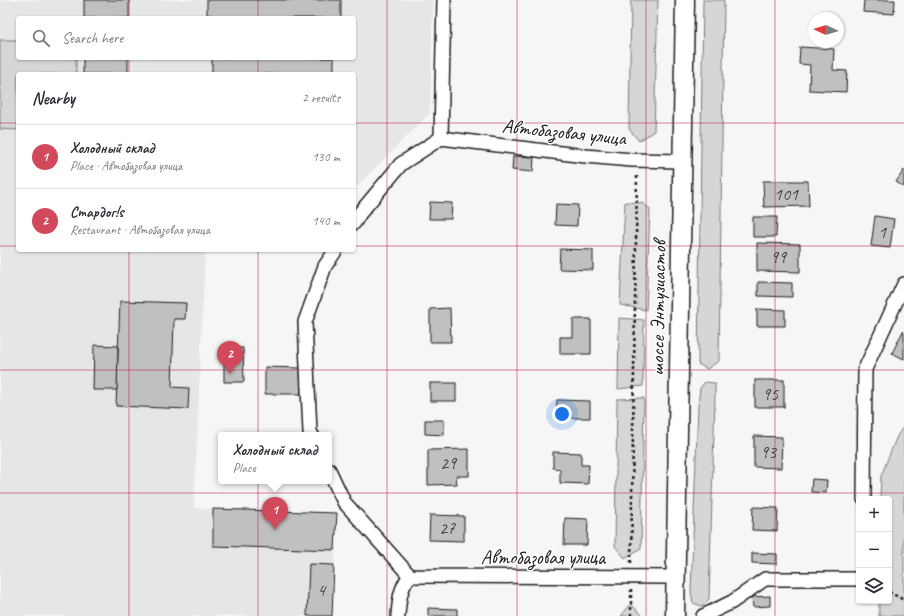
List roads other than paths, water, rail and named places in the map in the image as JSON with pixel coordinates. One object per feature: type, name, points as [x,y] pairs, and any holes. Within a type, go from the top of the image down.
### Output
[{"type":"main road","name":"шоссе Энтузиастов","points":[[675,616],[685,0]]},
{"type":"street","points":[[356,220],[401,164],[441,138],[444,0]]},
{"type":"street","name":"Автобазовая улица","points":[[441,138],[585,156],[637,160],[682,161]]},
{"type":"street","points":[[310,432],[305,322],[325,266],[335,252]]},
{"type":"street","points":[[864,496],[865,369],[904,284]]},
{"type":"street","points":[[332,476],[344,502],[410,576],[400,594],[398,616]]},
{"type":"street","name":"Автобазовая улица","points":[[410,576],[676,577]]},
{"type":"street","points":[[703,616],[732,602],[765,579],[856,579]]},
{"type":"place","name":"Стардог!s","points":[[230,374]]},
{"type":"place","name":"Холодный склад","points":[[275,530]]}]
